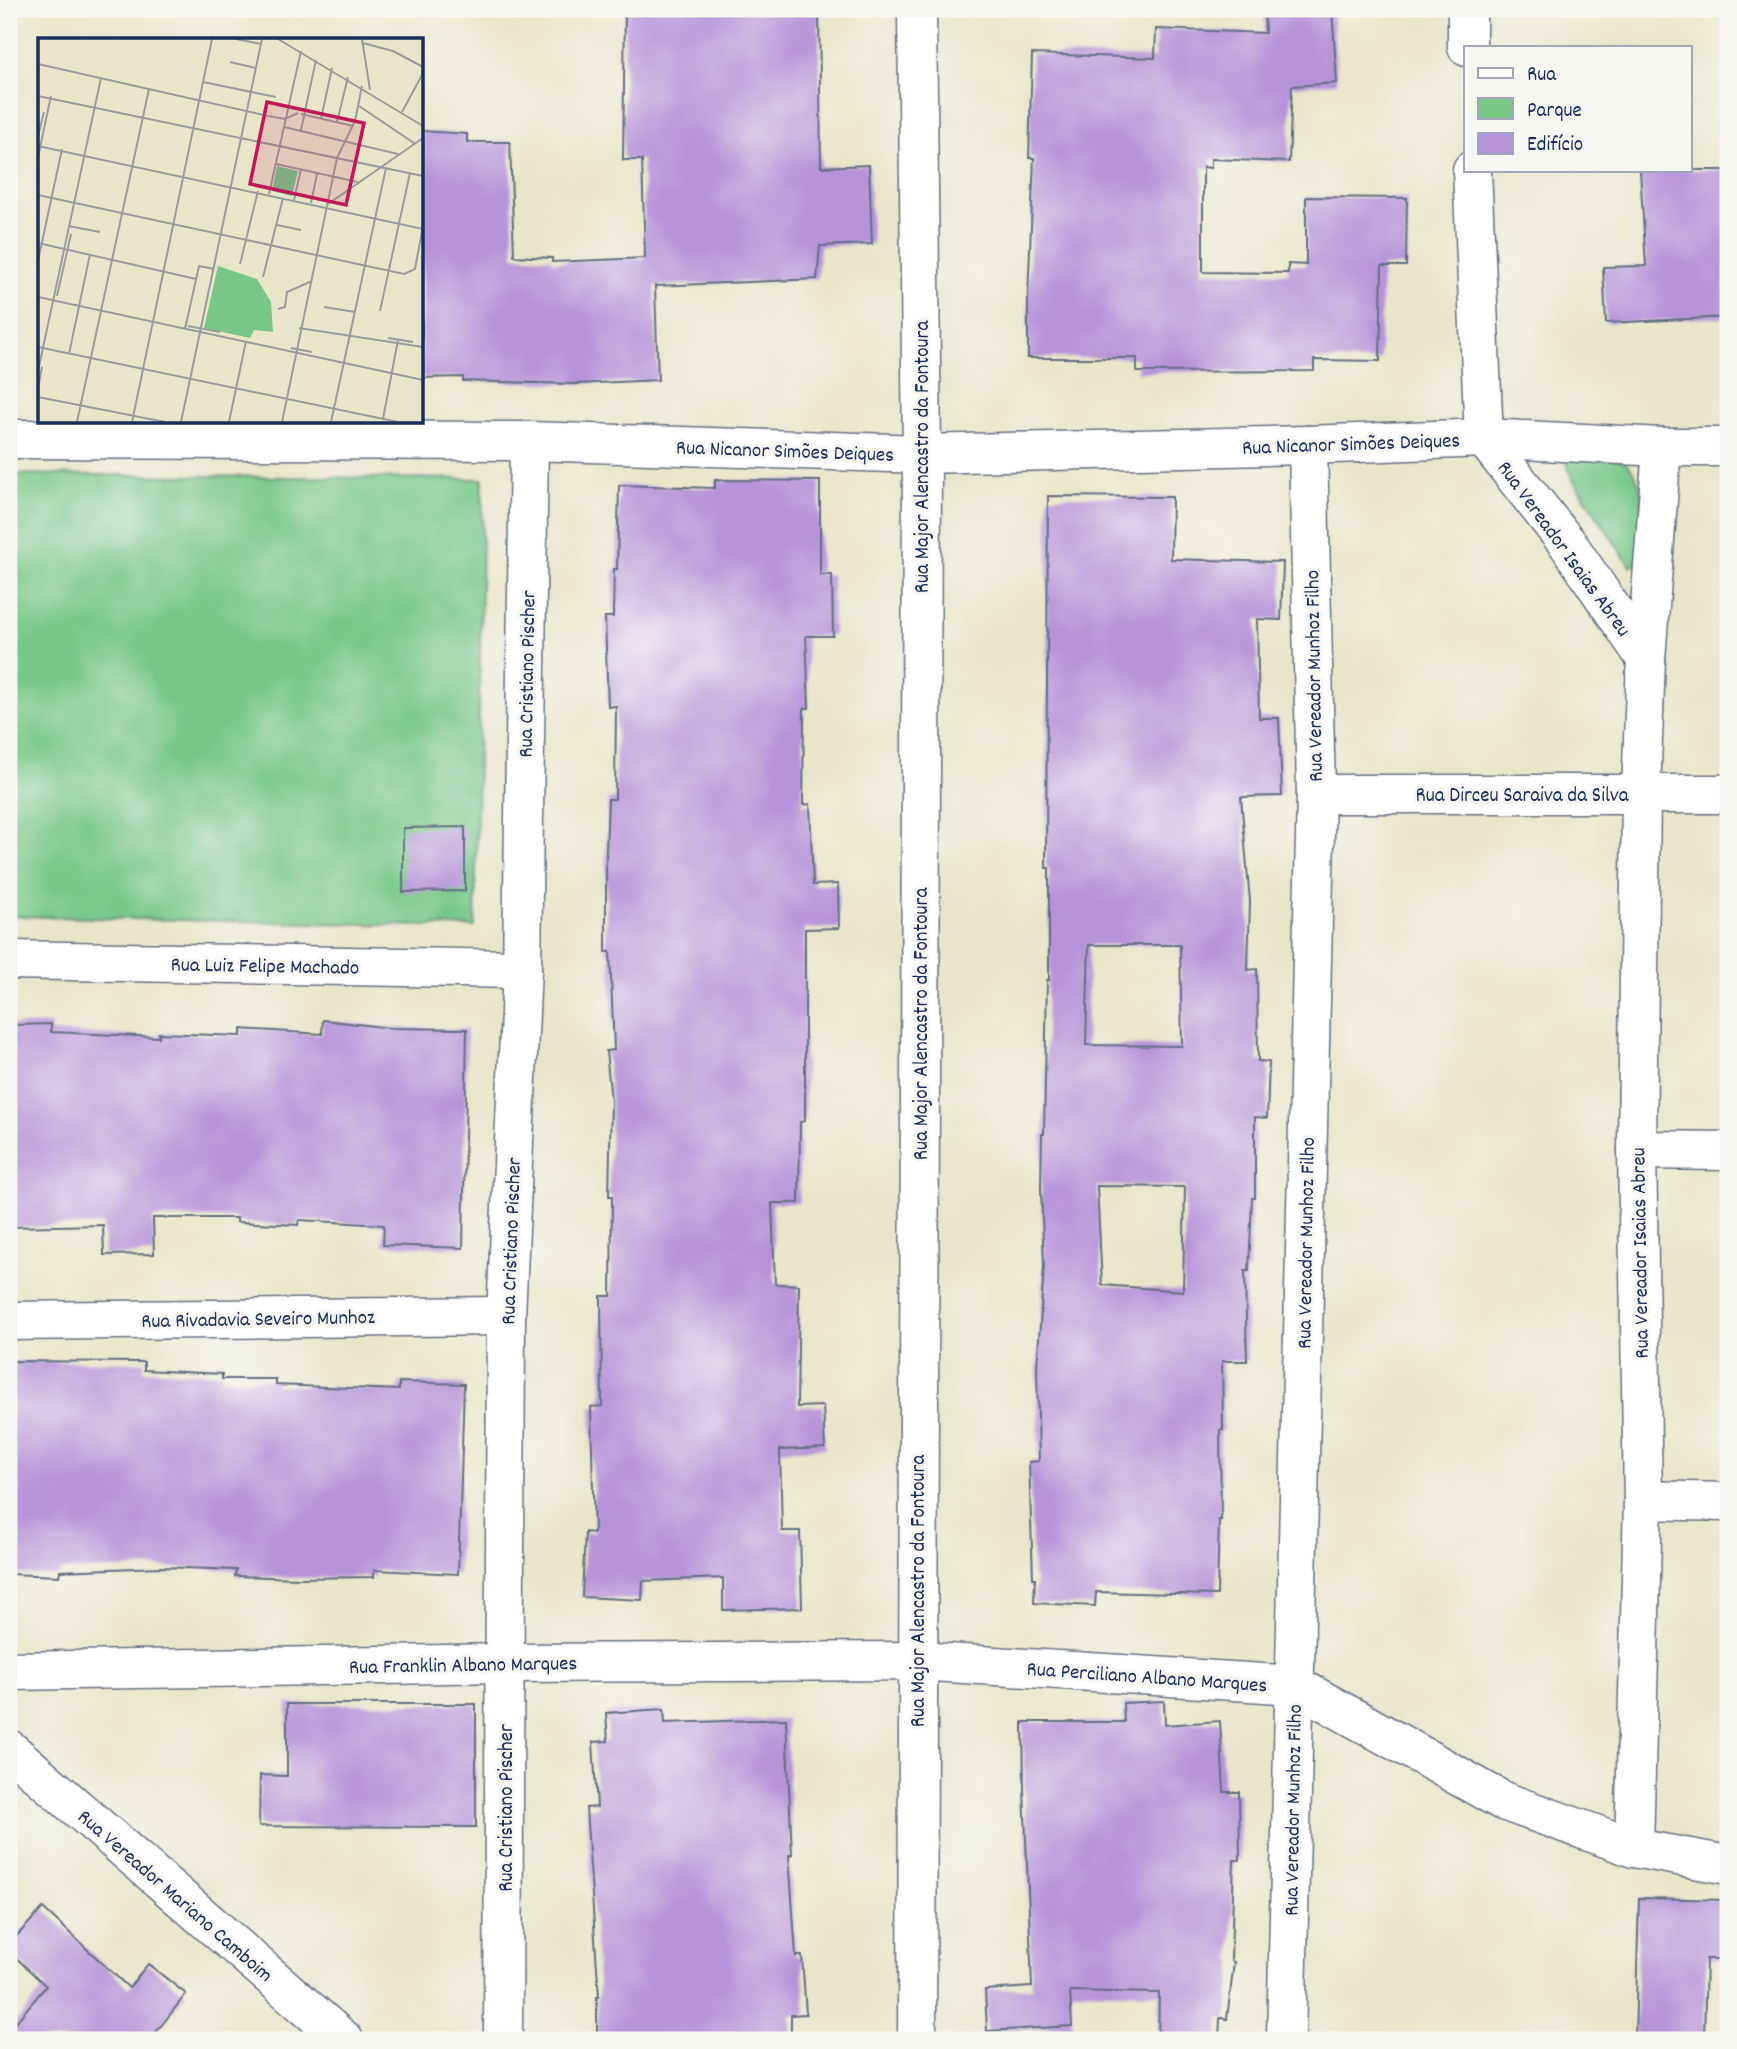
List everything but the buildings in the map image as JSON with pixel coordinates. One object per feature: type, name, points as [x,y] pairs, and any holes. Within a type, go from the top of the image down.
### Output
[{"type":"street","name":"Rua Major Alencastro da Fontoura","points":[[917,9],[922,454],[917,2040]]},
{"type":"street","points":[[1467,9],[1467,46]]},
{"type":"street","points":[[1472,172],[1484,438]]},
{"type":"street","name":"Rua Nicanor Simões Deiques","points":[[9,439],[529,442],[922,454],[1484,438],[1662,447],[1728,447]]},
{"type":"street","name":"Rua Vereador Isaias Abreu","points":[[1484,438],[1568,544],[1646,659]]},
{"type":"street","name":"Rua Cristiano Pischer","points":[[503,2040],[506,1316],[522,970],[529,442]]},
{"type":"street","name":"Rua Vereador Munhoz Filho","points":[[1286,2040],[1315,794],[1308,445]]},
{"type":"street","name":"Rua Vereador Isaias Abreu","points":[[1634,1848],[1643,1500],[1637,1150],[1641,794],[1646,659],[1662,447]]},
{"type":"street","name":"Rua Dirceu Saraiva da Silva","points":[[1315,794],[1728,794]]},
{"type":"street","name":"Rua Luiz Felipe Machado","points":[[9,960],[522,970]]},
{"type":"street","points":[[1637,1150],[1728,1151]]},
{"type":"street","name":"Rua Rivadavia Seveiro Munhoz","points":[[9,1321],[506,1316]]},
{"type":"street","points":[[1643,1500],[1728,1502]]},
{"type":"street","name":"Rua Franklin Albano Marques","points":[[9,1671],[506,1663],[917,1661]]},
{"type":"street","name":"Rua Perciliano Albano Marques","points":[[917,1661],[1295,1685],[1503,1801],[1634,1848],[1728,1865]]},
{"type":"street","name":"Rua Vereador Mariano Camboim","points":[[9,1749],[344,2040]]},
{"type":"green space","points":[[1573,456],[1619,459],[1632,469],[1638,480],[1643,507],[1642,562],[1630,566],[1571,476],[1567,463]]},
{"type":"green space","points":[[9,474],[483,479],[475,927],[9,916]]}]
